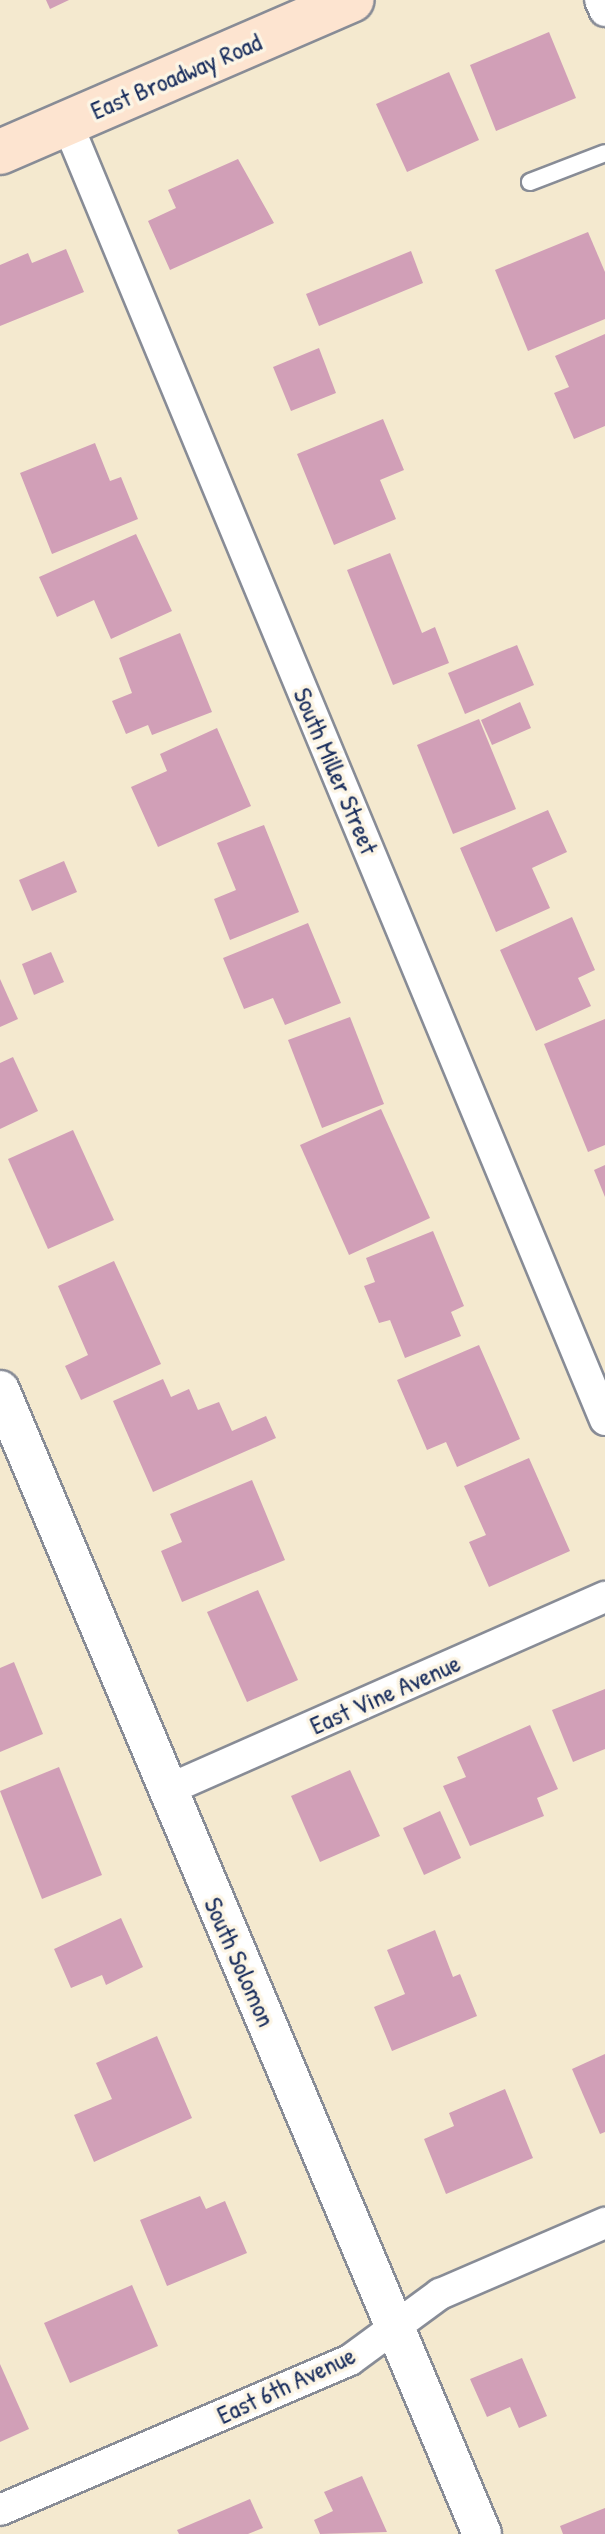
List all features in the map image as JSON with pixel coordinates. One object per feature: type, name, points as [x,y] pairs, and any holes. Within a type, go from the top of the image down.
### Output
[{"type":"main road","name":"East Broadway Road","points":[[0,152],[352,0]]},
{"type":"street","points":[[600,0],[605,11]]},
{"type":"street","name":"South Miller Street","points":[[67,123],[605,1420]]},
{"type":"street","name":"South Solomon","points":[[0,1390],[165,1791],[482,2534]]},
{"type":"street","name":"East Vine Avenue","points":[[165,1791],[605,1597]]},
{"type":"street","name":"East 6th Avenue","points":[[0,2510],[350,2360],[440,2294],[605,2223]]},
{"type":"lane","points":[[530,182],[605,153]]},
{"type":"building","points":[[46,0],[69,0],[50,9]]},
{"type":"building","points":[[549,32],[576,98],[496,131],[470,65]]},
{"type":"building","points":[[449,72],[479,140],[407,172],[376,104]]},
{"type":"building","points":[[238,159],[274,223],[170,270],[148,221],[176,208],[168,190]]},
{"type":"building","points":[[588,232],[605,272],[605,319],[528,351],[495,270]]},
{"type":"building","points":[[66,249],[84,292],[0,326],[0,265],[28,253],[32,263]]},
{"type":"building","points":[[411,251],[423,283],[319,326],[306,294]]},
{"type":"building","points":[[605,334],[605,426],[574,439],[554,393],[569,387],[555,356]]},
{"type":"building","points":[[319,348],[336,393],[291,411],[273,367]]},
{"type":"building","points":[[383,419],[404,470],[380,480],[396,519],[334,545],[297,454]]},
{"type":"building","points":[[95,443],[110,481],[121,477],[138,519],[52,554],[20,473]]},
{"type":"building","points":[[136,534],[172,611],[111,639],[94,600],[57,617],[39,577]]},
{"type":"building","points":[[390,553],[422,633],[435,627],[449,663],[393,685],[347,570]]},
{"type":"building","points":[[180,633],[212,712],[152,735],[148,725],[126,734],[112,701],[132,693],[119,658]]},
{"type":"building","points":[[517,645],[534,685],[465,714],[448,673]]},
{"type":"building","points":[[520,702],[531,728],[492,745],[481,720]]},
{"type":"building","points":[[479,719],[516,809],[453,834],[417,745]]},
{"type":"building","points":[[217,728],[251,806],[158,847],[131,787],[167,771],[160,754]]},
{"type":"building","points":[[548,810],[567,852],[532,868],[550,908],[496,932],[460,848]]},
{"type":"building","points":[[264,825],[299,912],[230,940],[214,899],[236,890],[217,843]]},
{"type":"building","points":[[64,861],[77,892],[32,911],[19,880]]},
{"type":"building","points":[[572,917],[595,970],[578,978],[591,1006],[536,1031],[500,950]]},
{"type":"building","points":[[308,923],[341,1003],[285,1025],[273,998],[244,1009],[223,958]]},
{"type":"building","points":[[51,952],[64,982],[34,995],[22,964]]},
{"type":"building","points":[[0,979],[18,1019],[0,1027]]},
{"type":"building","points":[[350,1017],[384,1104],[322,1128],[288,1040]]},
{"type":"building","points":[[605,1019],[605,1145],[588,1152],[544,1044]]},
{"type":"building","points":[[13,1057],[38,1111],[0,1129],[0,1063]]},
{"type":"building","points":[[381,1109],[430,1218],[349,1255],[300,1145]]},
{"type":"building","points":[[73,1130],[114,1220],[48,1249],[8,1159]]},
{"type":"building","points":[[605,1165],[605,1197],[594,1170]]},
{"type":"building","points":[[433,1231],[464,1306],[451,1312],[461,1336],[405,1358],[390,1320],[379,1323],[364,1286],[375,1282],[366,1258]]},
{"type":"building","points":[[114,1261],[161,1364],[81,1400],[65,1366],[88,1355],[58,1286]]},
{"type":"building","points":[[479,1345],[520,1439],[457,1467],[446,1442],[427,1450],[397,1380]]},
{"type":"building","points":[[163,1379],[171,1397],[189,1389],[198,1410],[219,1402],[232,1431],[266,1416],[276,1438],[153,1492],[113,1401]]},
{"type":"building","points":[[529,1458],[570,1551],[489,1587],[469,1542],[486,1535],[464,1486]]},
{"type":"building","points":[[252,1480],[285,1560],[182,1602],[161,1551],[182,1542],[170,1514]]},
{"type":"building","points":[[258,1590],[298,1680],[247,1702],[207,1612]]},
{"type":"building","points":[[14,1662],[43,1734],[0,1752],[0,1668]]},
{"type":"building","points":[[605,1689],[605,1749],[573,1762],[552,1710]]},
{"type":"building","points":[[530,1725],[558,1789],[537,1798],[544,1816],[470,1846],[443,1786],[466,1777],[457,1757]]},
{"type":"building","points":[[59,1767],[102,1875],[42,1899],[0,1791]]},
{"type":"building","points":[[350,1770],[380,1836],[320,1862],[291,1796]]},
{"type":"building","points":[[440,1811],[461,1858],[424,1875],[403,1828]]},
{"type":"building","points":[[121,1918],[143,1967],[106,1985],[102,1975],[71,1988],[54,1949]]},
{"type":"building","points":[[435,1930],[453,1977],[460,1974],[477,2016],[392,2051],[374,2007],[405,1994],[387,1950]]},
{"type":"building","points":[[157,2036],[192,2118],[94,2162],[74,2115],[112,2099],[96,2063]]},
{"type":"building","points":[[605,2054],[605,2132],[600,2134],[572,2069]]},
{"type":"building","points":[[505,2089],[533,2158],[446,2194],[424,2139],[454,2126],[449,2113]]},
{"type":"building","points":[[200,2196],[206,2209],[225,2201],[247,2253],[167,2286],[140,2220]]},
{"type":"building","points":[[132,2285],[158,2346],[70,2383],[44,2323]]},
{"type":"building","points":[[522,2358],[547,2416],[519,2428],[510,2407],[487,2417],[470,2379]]},
{"type":"building","points":[[0,2364],[29,2429],[0,2442]]},
{"type":"building","points":[[362,2476],[387,2532],[320,2534],[314,2520],[333,2511],[324,2492]]},
{"type":"building","points":[[250,2499],[263,2528],[248,2534],[179,2534],[177,2530]]},
{"type":"building","points":[[605,2508],[605,2534],[563,2534],[560,2526]]}]
